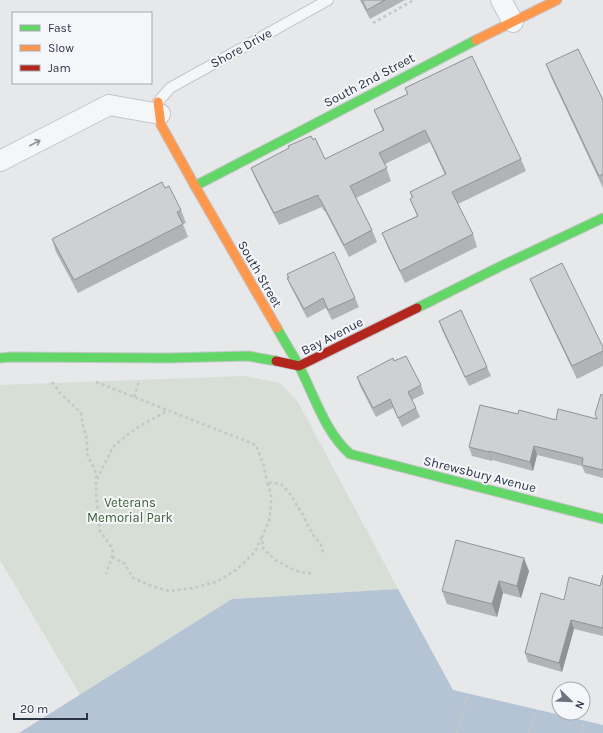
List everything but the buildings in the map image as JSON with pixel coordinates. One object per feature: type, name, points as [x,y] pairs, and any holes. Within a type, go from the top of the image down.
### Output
[{"type":"street","points":[[501,0],[512,22]]},
{"type":"street","name":"South 2nd Street","points":[[195,186],[461,47],[557,0]]},
{"type":"street","points":[[0,161],[109,105],[159,108]]},
{"type":"street","name":"South Street","points":[[159,108],[161,125],[299,366],[330,430],[342,447],[350,454]]},
{"type":"street","name":"Bay Avenue","points":[[0,358],[168,358],[248,356],[299,366],[499,267],[603,218]]},
{"type":"street","name":"Shrewsbury Avenue","points":[[350,454],[603,519]]},
{"type":"lane","name":"Shore Drive","points":[[159,108],[170,88],[328,0]]},
{"type":"path","points":[[373,23],[414,0]]},
{"type":"path","points":[[94,381],[256,445],[264,466],[271,494],[269,521],[256,550],[236,570],[216,582],[193,588],[170,591],[154,587],[133,578],[125,564],[112,557]]},
{"type":"path","points":[[52,382],[60,393],[81,413],[82,426],[87,440],[87,454],[95,470],[100,531],[113,549],[106,574]]},
{"type":"path","points":[[134,397],[139,382]]},
{"type":"path","points":[[96,479],[113,447],[140,426],[167,410]]},
{"type":"path","points":[[267,482],[280,484],[288,491],[314,536],[321,545],[323,553]]},
{"type":"path","points":[[262,537],[263,548],[274,558],[290,568],[300,572],[311,573]]},
{"type":"path","points":[[457,733],[468,694]]},
{"type":"path","points":[[529,733],[536,710]]},
{"type":"path","points":[[582,733],[584,721]]},
{"type":"green space","name":"Veterans Memorial Park","points":[[245,376],[280,383],[298,402],[398,589],[232,599],[80,695],[0,560],[0,385]]},
{"type":"water","points":[[398,589],[453,690],[551,713],[551,721],[586,721],[603,725],[603,733],[19,733],[232,599]]},
{"type":"traffic: fast","points":[[195,186],[476,40]]},
{"type":"traffic: fast","points":[[417,308],[603,218]]},
{"type":"traffic: fast","points":[[277,328],[299,366],[327,424],[341,445],[350,454],[603,519]]},
{"type":"traffic: fast","points":[[0,358],[168,358],[248,356],[276,361]]},
{"type":"traffic: slow","points":[[476,40],[557,0]]},
{"type":"traffic: slow","points":[[158,102],[161,125],[277,328]]},
{"type":"traffic: jam","points":[[276,361],[299,366],[417,308]]}]
